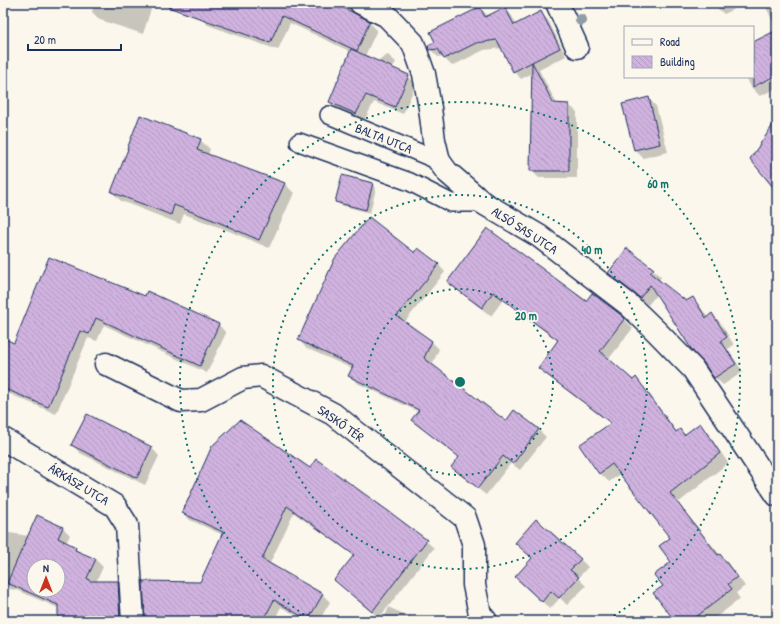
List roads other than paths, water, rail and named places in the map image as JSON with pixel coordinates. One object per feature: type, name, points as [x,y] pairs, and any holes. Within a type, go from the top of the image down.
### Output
[{"type":"street","name":"ALSÓ SAS UTCA","points":[[362,3],[388,16],[413,43],[424,74],[434,140],[439,161],[447,172],[483,203],[539,236],[629,305],[657,332],[693,368],[777,495]]},
{"type":"street","points":[[557,3],[577,47]]},
{"type":"street","name":"SASKŐ TÉR","points":[[106,364],[181,401],[201,400],[242,378],[261,376],[333,414],[465,518],[474,545],[474,585],[480,614],[486,621]]},
{"type":"street","name":"ÁRKÁSZ UTCA","points":[[3,439],[115,506],[127,526],[133,621]]},
{"type":"lane","name":"BALTA UTCA","points":[[329,115],[439,161]]},
{"type":"lane","points":[[299,142],[410,182],[451,203],[483,203]]}]
